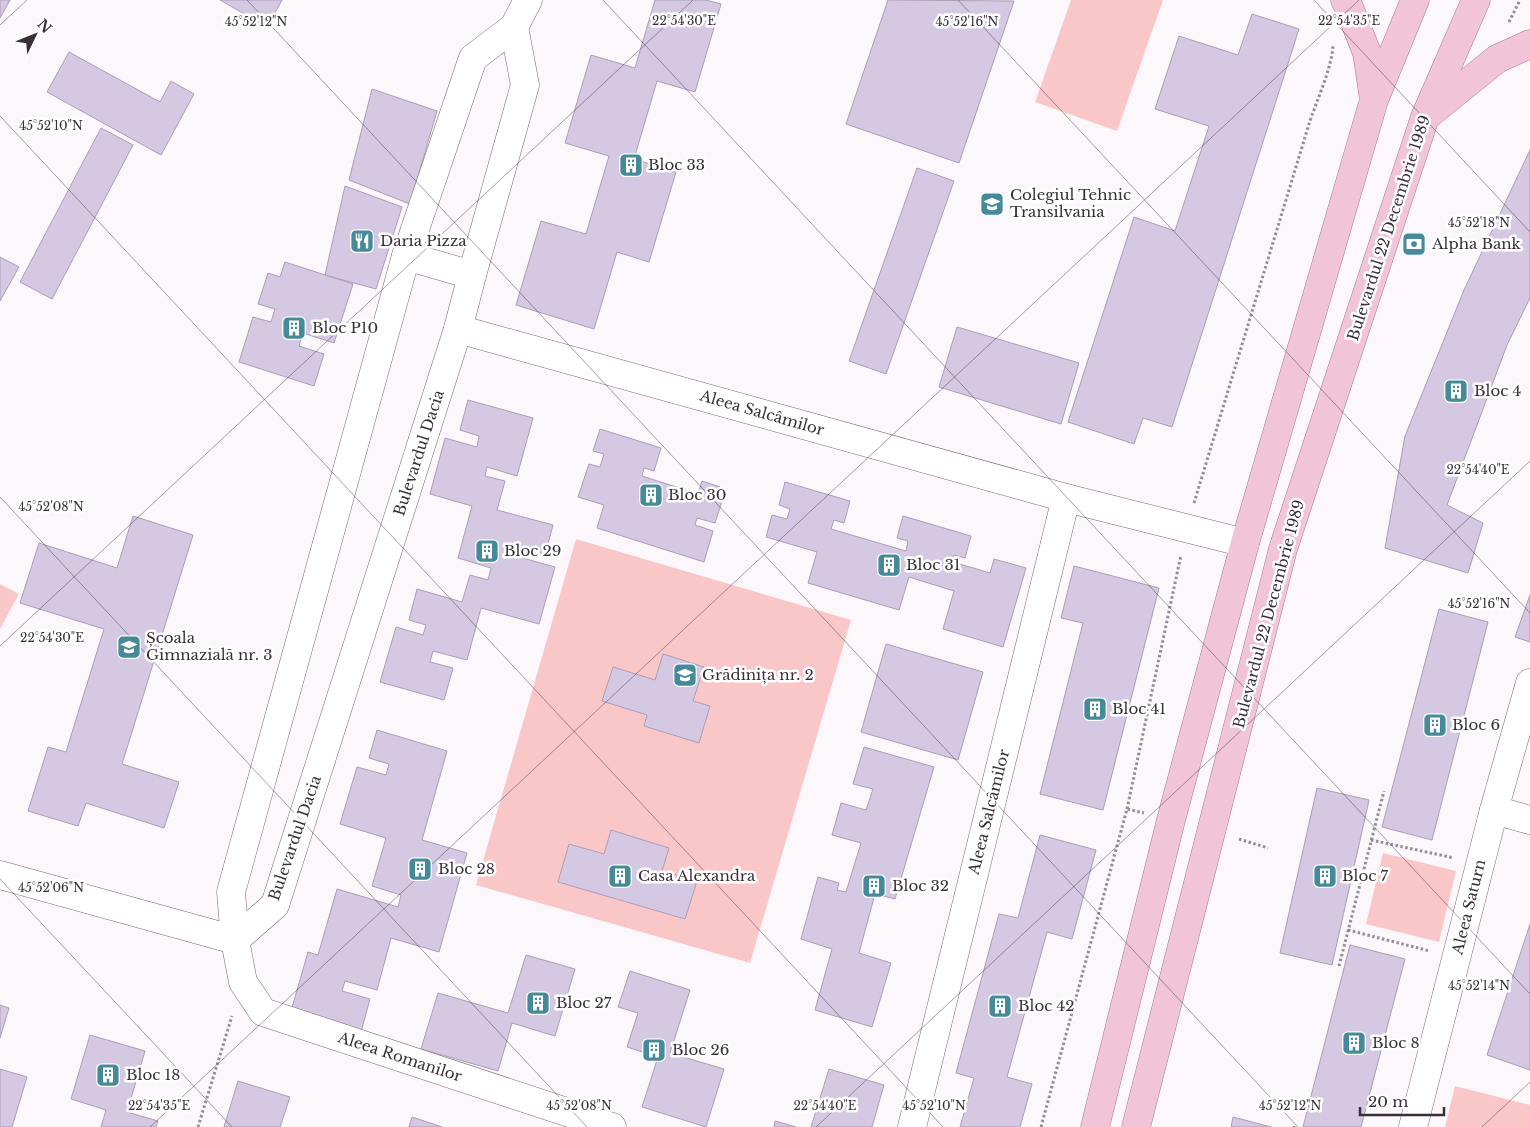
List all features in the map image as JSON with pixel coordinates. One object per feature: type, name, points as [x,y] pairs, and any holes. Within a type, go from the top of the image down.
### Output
[{"type":"main road","points":[[1345,0],[1367,53],[1374,100]]},
{"type":"main road","points":[[1095,1127],[1171,820],[1244,542],[1374,100],[1415,0]]},
{"type":"main road","name":"Bulevardul 22 Decembrie 1989","points":[[1136,1127],[1283,549],[1424,117],[1476,0]]},
{"type":"main road","points":[[1424,117],[1497,58],[1530,44]]},
{"type":"street","points":[[0,875],[200,932],[235,940],[231,892],[406,256],[473,58],[514,27],[528,0]]},
{"type":"street","name":"Bulevardul Dacia","points":[[235,940],[275,905],[458,329],[525,85],[514,27]]},
{"type":"street","points":[[406,256],[472,275]]},
{"type":"street","name":"Aleea Salcâmilor","points":[[458,329],[1066,498],[1244,542]]},
{"type":"street","name":"Aleea Salcâmilor","points":[[912,1127],[1066,498]]},
{"type":"street","name":"Aleea Saturn","points":[[1414,1127],[1494,810],[1530,682]]},
{"type":"street","points":[[1494,810],[1530,820]]},
{"type":"street","name":"Aleea Romanilor","points":[[235,940],[243,982],[263,1012],[612,1127]]},
{"type":"path","points":[[1041,1127],[1127,809],[1187,528],[1306,134],[1333,52],[1333,43]]},
{"type":"path","points":[[1339,966],[1384,791]]},
{"type":"path","points":[[1127,809],[1148,813]]},
{"type":"path","points":[[1371,840],[1480,864]]},
{"type":"path","points":[[1348,930],[1456,958]]},
{"type":"path","points":[[198,1127],[243,982]]},
{"type":"shaded area","points":[[1071,0],[1163,0],[1117,131],[1035,102]]},
{"type":"shaded area","points":[[576,539],[851,620],[750,963],[476,885]]},
{"type":"shaded area","points":[[0,584],[19,594],[0,629]]},
{"type":"shaded area","points":[[1383,853],[1456,871],[1439,942],[1366,924]]},
{"type":"shaded area","points":[[1455,1086],[1530,1105],[1530,1127],[1445,1127]]},
{"type":"building","points":[[0,0],[10,0],[0,18]]},
{"type":"building","points":[[220,0],[282,0],[267,27]]},
{"type":"building","name":"Bloc 33","points":[[655,0],[706,0],[721,4],[695,92],[657,81],[634,159],[676,172],[649,262],[617,252],[594,329],[516,305],[541,221],[586,234],[609,156],[565,143],[591,55],[635,68]]},
{"type":"building","points":[[888,0],[1014,1],[959,163],[846,124]]},
{"type":"building","points":[[1252,14],[1299,29],[1172,427],[1143,418],[1134,444],[1068,422],[1134,217],[1175,231],[1209,126],[1155,109],[1179,36],[1238,55]]},
{"type":"building","points":[[69,52],[160,102],[171,81],[194,94],[161,155],[47,92]]},
{"type":"building","points":[[372,89],[437,111],[410,204],[349,180]]},
{"type":"building","points":[[101,128],[133,145],[52,299],[20,282]]},
{"type":"building","name":"Bloc 4","points":[[1530,150],[1530,298],[1507,345],[1447,505],[1483,523],[1468,573],[1385,548],[1405,436],[1464,290]]},
{"type":"building","points":[[917,168],[954,181],[886,374],[849,361]]},
{"type":"building","name":"Daria Pizza","points":[[345,186],[402,207],[376,289],[325,275]]},
{"type":"building","points":[[0,257],[19,267],[0,301]]},
{"type":"building","name":"Bloc P10","points":[[285,262],[353,284],[334,343],[303,333],[299,346],[324,354],[314,386],[239,362],[253,317],[271,322],[275,309],[258,304],[268,273],[280,277]]},
{"type":"building","points":[[957,327],[1079,363],[1061,424],[939,387]]},
{"type":"building","name":"Bloc 29","points":[[468,400],[533,418],[517,476],[487,467],[485,476],[505,481],[497,510],[553,525],[545,555],[514,547],[512,555],[555,567],[539,624],[481,608],[467,660],[433,651],[430,662],[453,668],[444,700],[380,682],[396,627],[423,635],[426,625],[409,620],[417,589],[462,602],[470,575],[488,580],[491,568],[458,558],[472,506],[430,494],[445,438],[477,447],[479,436],[460,430]]},
{"type":"building","name":"Bloc 30","points":[[600,429],[661,448],[654,471],[644,468],[642,476],[698,494],[702,481],[726,489],[715,523],[697,518],[695,525],[713,531],[704,562],[597,528],[604,505],[578,497],[589,464],[600,467],[604,454],[593,451]]},
{"type":"building","name":"Bloc 31","points":[[785,482],[850,501],[844,523],[834,520],[831,529],[906,551],[908,541],[897,538],[903,516],[971,536],[965,558],[954,555],[953,562],[990,573],[994,559],[1026,568],[1003,647],[943,629],[954,591],[909,577],[899,610],[808,583],[817,552],[766,537],[772,515],[787,519],[790,509],[779,505]]},
{"type":"building","points":[[133,516],[193,535],[122,764],[179,782],[164,828],[86,803],[78,826],[28,811],[48,747],[66,752],[104,629],[20,603],[39,543],[117,568]]},
{"type":"building","name":"Bloc 41","points":[[1074,566],[1159,588],[1103,810],[1040,794],[1083,623],[1061,618]]},
{"type":"building","points":[[1530,595],[1530,642],[1515,637]]},
{"type":"building","name":"Bloc 6","points":[[1439,609],[1488,622],[1432,840],[1382,827]]},
{"type":"building","points":[[886,644],[983,672],[958,760],[861,732]]},
{"type":"building","points":[[663,654],[704,667],[693,701],[710,706],[699,743],[644,726],[647,715],[602,701],[613,667],[655,680]]},
{"type":"building","name":"Bloc 28","points":[[377,730],[447,751],[422,840],[467,853],[439,952],[391,938],[377,990],[345,981],[342,991],[370,999],[361,1032],[291,1011],[308,952],[318,955],[337,889],[398,907],[401,895],[372,886],[386,838],[340,824],[357,767],[386,775],[389,764],[369,758]]},
{"type":"building","name":"Bloc 32","points":[[864,747],[934,767],[895,899],[875,894],[859,953],[891,963],[872,1027],[815,1010],[832,949],[801,939],[818,877],[839,883],[837,890],[846,892],[861,843],[832,835],[841,803],[866,810],[873,789],[853,784]]},
{"type":"building","name":"Bloc 7","points":[[1317,788],[1369,800],[1332,965],[1280,953]]},
{"type":"building","name":"Casa Alexandra","points":[[611,830],[669,848],[662,871],[697,881],[685,919],[558,882],[569,844],[604,854]]},
{"type":"building","name":"Bloc 42","points":[[1040,835],[1096,850],[1072,939],[1047,932],[1007,1077],[1032,1084],[1020,1127],[960,1127],[974,1078],[956,1073],[999,914],[1018,918]]},
{"type":"building","points":[[1530,924],[1530,1070],[1487,1055]]},
{"type":"building","name":"Bloc 8","points":[[1350,945],[1405,959],[1361,1127],[1303,1127]]},
{"type":"building","name":"Bloc 27","points":[[526,955],[575,969],[555,1036],[512,1023],[498,1071],[421,1049],[438,993],[508,1013]]},
{"type":"building","name":"Bloc 26","points":[[630,971],[690,990],[670,1053],[724,1069],[706,1127],[642,1107],[658,1057],[627,1047],[638,1013],[618,1007]]},
{"type":"building","points":[[0,1005],[9,1008],[0,1038]]},
{"type":"building","name":"Bloc 18","points":[[90,1035],[145,1051],[127,1112],[158,1121],[156,1127],[101,1127],[106,1110],[71,1099]]},
{"type":"building","points":[[0,1069],[27,1077],[12,1127],[0,1127]]},
{"type":"building","points":[[829,1069],[884,1085],[872,1127],[811,1127]]},
{"type":"building","points":[[238,1081],[290,1097],[280,1127],[224,1127]]},
{"type":"building","points":[[412,1117],[442,1127],[409,1127]]},
{"type":"building","points":[[1233,1117],[1271,1127],[1231,1127]]},
{"type":"building","points":[[775,1121],[796,1127],[774,1127]]},
{"type":"place","name":"Bloc 33","points":[[631,165]]},
{"type":"place","name":"Colegiul Tehnic Transilvania","points":[[992,204]]},
{"type":"place","name":"Daria Pizza","points":[[362,241]]},
{"type":"place","name":"Alpha Bank","points":[[1414,244]]},
{"type":"place","name":"Bloc P10","points":[[294,328]]},
{"type":"place","name":"Bloc 4","points":[[1456,391]]},
{"type":"place","name":"Bloc 30","points":[[651,495]]},
{"type":"place","name":"Bloc 29","points":[[487,551]]},
{"type":"place","name":"Bloc 31","points":[[889,565]]},
{"type":"place","name":"Școala Gimnazială nr. 3","points":[[129,647]]},
{"type":"place","name":"Grădinița nr. 2","points":[[685,675]]},
{"type":"place","name":"Bloc 41","points":[[1095,709]]},
{"type":"place","name":"Bloc 6","points":[[1435,725]]},
{"type":"place","name":"Bloc 28","points":[[420,869]]},
{"type":"place","name":"Casa Alexandra","points":[[620,876]]},
{"type":"place","name":"Bloc 7","points":[[1325,876]]},
{"type":"place","name":"Bloc 32","points":[[874,886]]},
{"type":"place","name":"Bloc 27","points":[[538,1003]]},
{"type":"place","name":"Bloc 42","points":[[1000,1006]]},
{"type":"place","name":"Bloc 8","points":[[1354,1043]]},
{"type":"place","name":"Bloc 26","points":[[654,1050]]},
{"type":"place","name":"Bloc 18","points":[[108,1075]]}]
